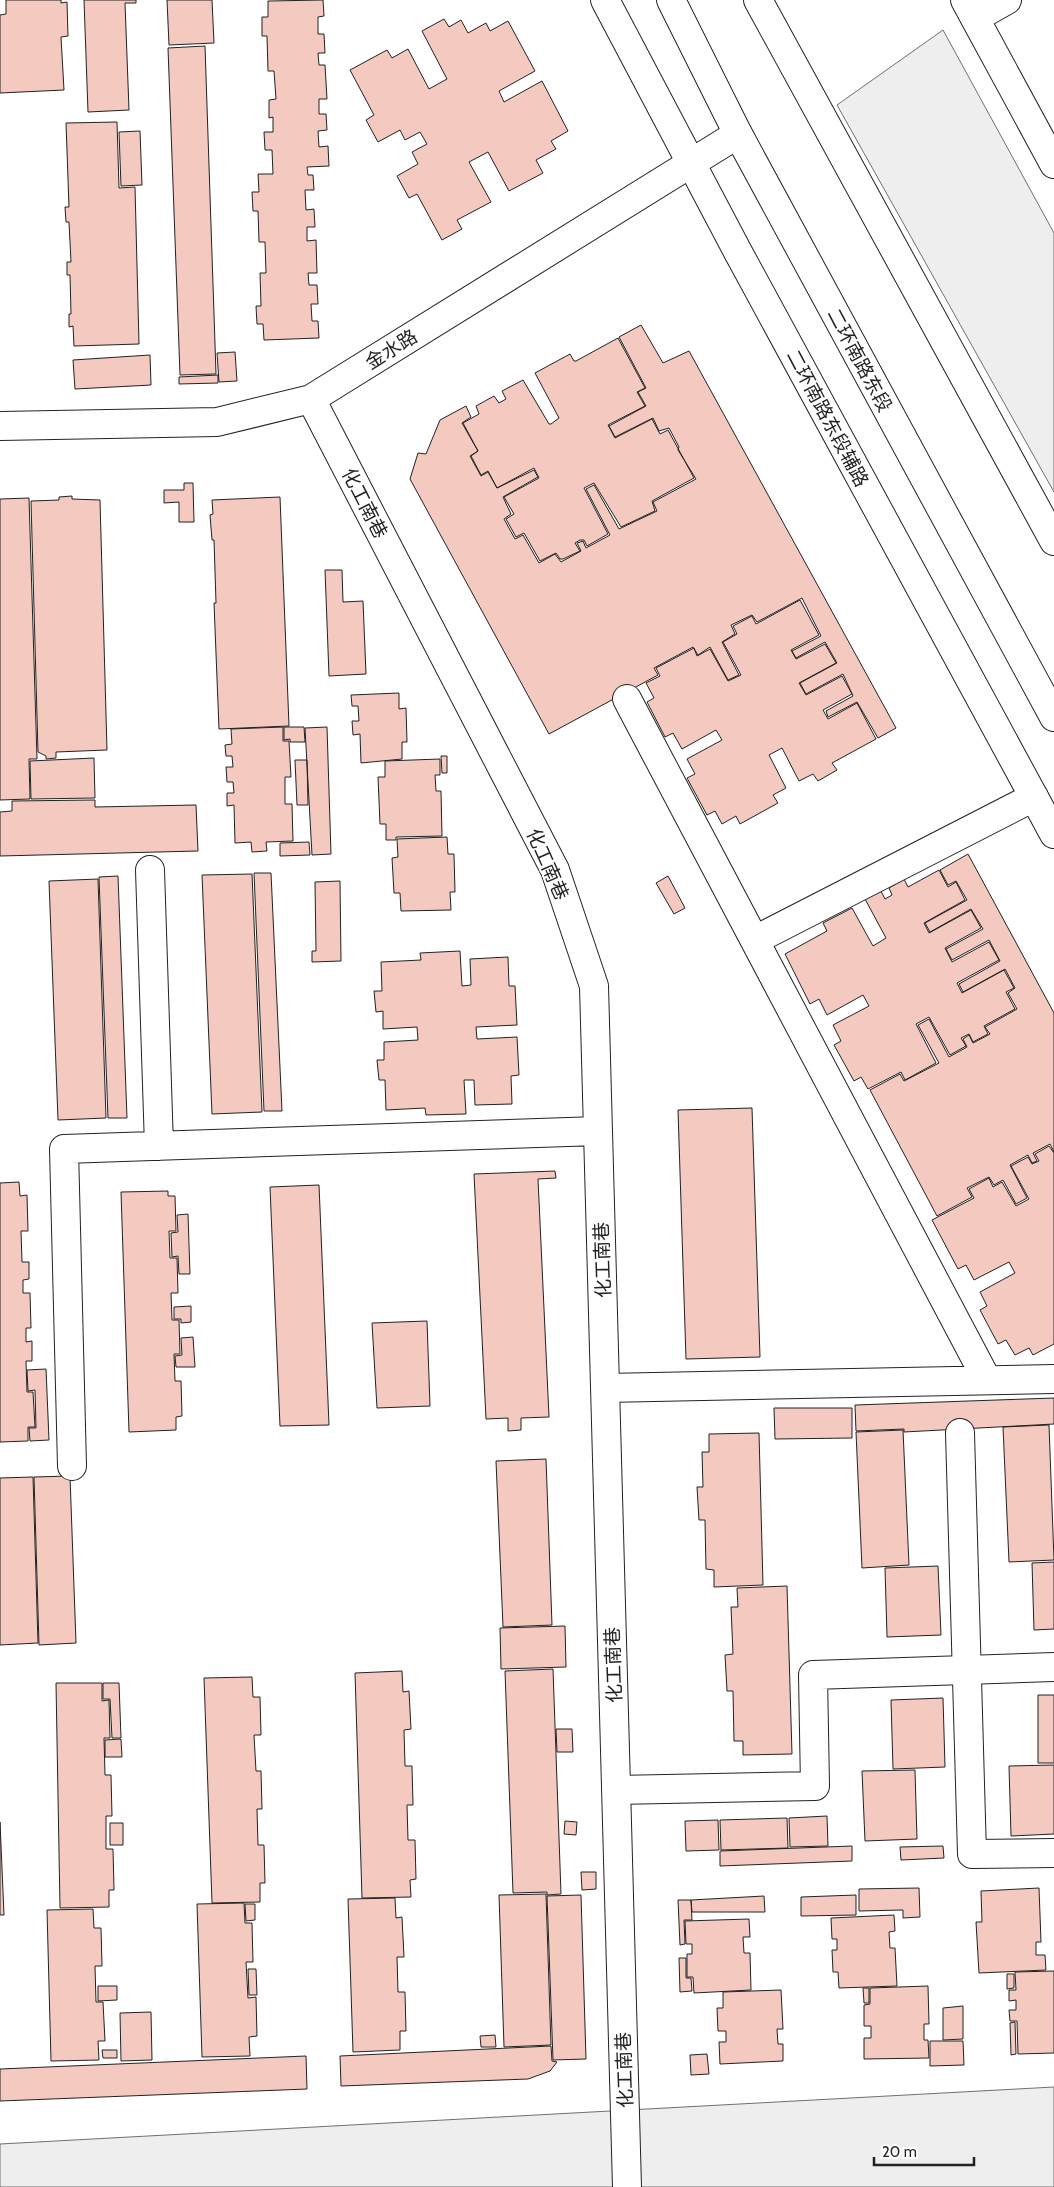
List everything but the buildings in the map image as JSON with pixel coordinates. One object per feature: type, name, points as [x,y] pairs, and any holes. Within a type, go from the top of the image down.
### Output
[{"type":"main road","name":"二环南路东段辅路","points":[[605,0],[690,162],[1054,834]]},
{"type":"main road","name":"二环南路东段","points":[[671,0],[738,134],[1054,718]]},
{"type":"main road","points":[[758,0],[1054,541]]},
{"type":"main road","points":[[1007,0],[970,9],[1054,164]]},
{"type":"main road","name":"金水路","points":[[0,426],[217,422],[311,399],[690,162],[738,134]]},
{"type":"main road","name":"化工南巷","points":[[311,399],[555,870],[594,986],[627,2187]]},
{"type":"main road","points":[[627,699],[987,1380]]},
{"type":"main road","points":[[755,940],[1034,797]]},
{"type":"main road","points":[[150,870],[159,1146]]},
{"type":"main road","points":[[72,1466],[64,1149],[598,1131]]},
{"type":"main road","points":[[605,1388],[1054,1379]]},
{"type":"main road","points":[[960,1433],[972,1854],[1054,1853]]},
{"type":"main road","points":[[616,1790],[815,1786],[813,1675],[1054,1666]]},
{"type":"shaded area","points":[[943,30],[1054,233],[1054,492],[837,105]]},
{"type":"shaded area","points":[[1054,2087],[1054,2187],[0,2187],[0,2144]]}]
